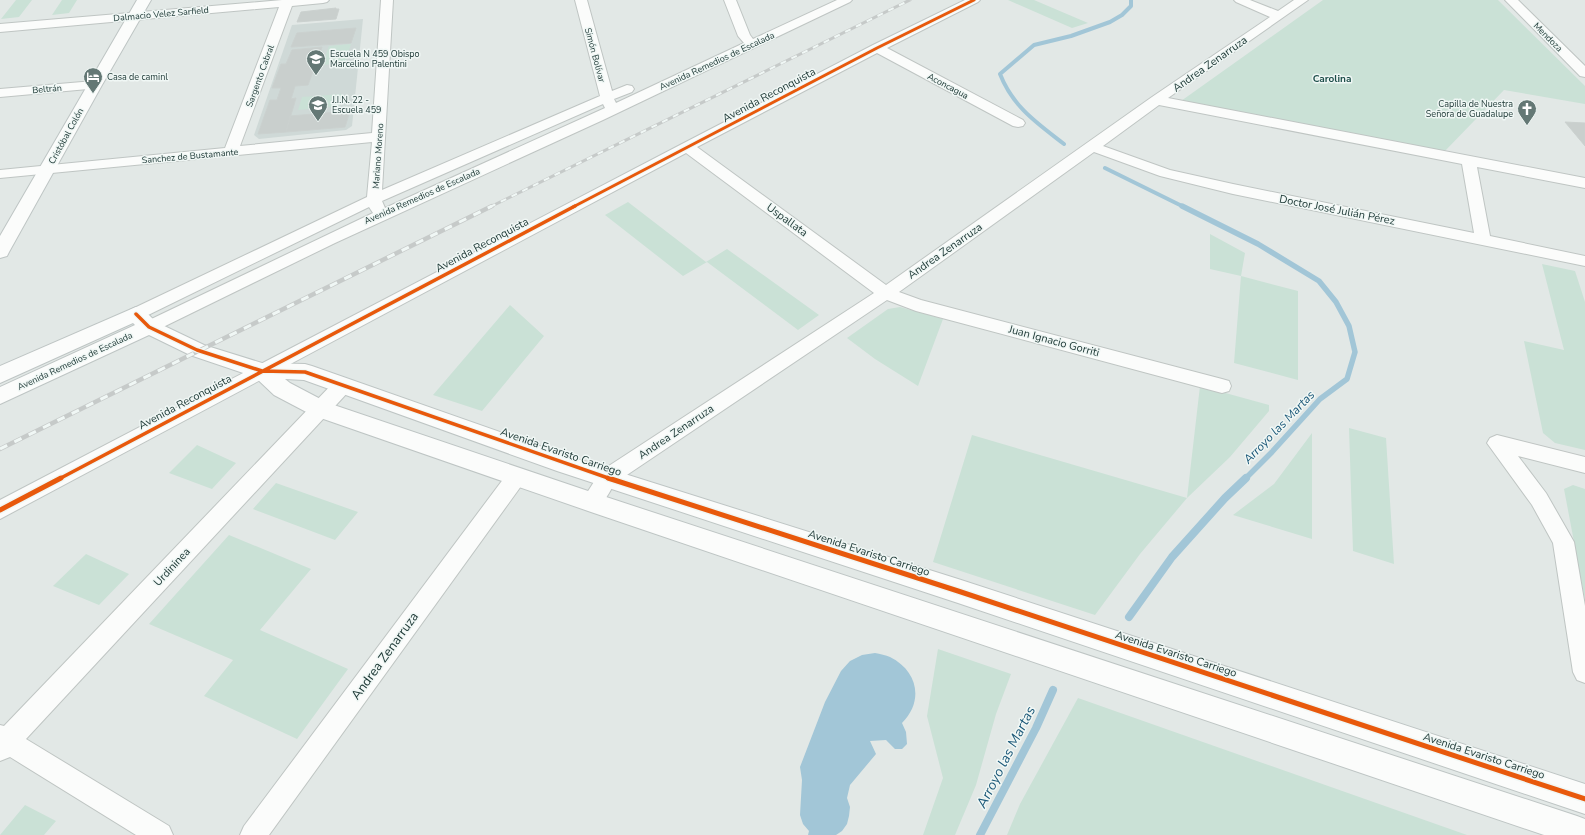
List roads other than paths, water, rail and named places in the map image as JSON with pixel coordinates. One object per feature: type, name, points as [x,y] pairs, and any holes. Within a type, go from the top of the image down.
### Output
[{"type":"street","name":"Cristóbal Colón","points":[[0,252],[94,85],[144,0]]},
{"type":"street","name":"Dalmacio Velez Sarfield","points":[[0,28],[322,0]]},
{"type":"street","name":"Mariano Moreno","points":[[380,216],[374,199],[387,0]]},
{"type":"street","name":"Simón Bolívar","points":[[581,0],[610,104]]},
{"type":"street","points":[[730,0],[748,40]]},
{"type":"street","name":"Avenida Remedios de Escalada","points":[[748,40],[817,0]]},
{"type":"street","name":"Avenida Remedios de Escalada","points":[[0,375],[142,320],[380,216],[610,104],[748,40],[846,0]]},
{"type":"street","name":"Avenida Reconquista","points":[[0,510],[687,147],[877,48],[974,0]]},
{"type":"street","points":[[1240,0],[1279,16]]},
{"type":"street","name":"Andrea Zenarruza","points":[[591,502],[608,477],[886,293],[1157,100],[1302,0]]},
{"type":"street","name":"Mendoza","points":[[1511,0],[1585,73]]},
{"type":"street","name":"Sargento Cabral","points":[[231,152],[287,2]]},
{"type":"street","name":"Aconcagua","points":[[877,48],[1018,123]]},
{"type":"street","name":"Beltrán","points":[[0,93],[94,85]]},
{"type":"street","points":[[1157,100],[1585,183]]},
{"type":"street","name":"Avenida Remedios de Escalada","points":[[0,396],[142,320],[184,292],[374,199],[610,104]]},
{"type":"street","name":"Sanchez de Bustamante","points":[[0,174],[379,137]]},
{"type":"street","name":"Uspallata","points":[[687,147],[886,293]]},
{"type":"street","name":"Doctor José Julián Pérez","points":[[1092,147],[1165,174],[1585,261]]},
{"type":"street","points":[[1469,161],[1483,239]]},
{"type":"street","name":"Juan Ignacio Gorriti","points":[[886,293],[916,305],[1222,386]]},
{"type":"street","name":"Avenida Evaristo Carriego","points":[[142,320],[197,350],[262,371],[305,372],[565,464],[1585,798]]},
{"type":"street","name":"Avenida Evaristo Carriego","points":[[262,371],[282,389],[320,409],[591,502],[1502,805],[1585,835]]},
{"type":"street","name":"Urdininea","points":[[2,743],[343,385]]},
{"type":"street","points":[[1585,465],[1497,442],[1539,498],[1563,542],[1585,672]]},
{"type":"street","name":"Andrea Zenarruza","points":[[253,835],[516,476]]},
{"type":"street","points":[[2,743],[160,835]]},
{"type":"water","points":[[875,653],[888,656],[899,663],[907,670],[912,678],[915,687],[913,705],[909,714],[902,723],[906,732],[907,744],[902,749],[895,749],[886,740],[870,741],[876,754],[850,785],[847,798],[850,807],[847,824],[842,831],[836,835],[808,835],[809,831],[803,824],[800,815],[802,780],[800,767],[825,702],[841,671],[850,661],[862,655]]},
{"type":"waterway","name":"Arroyo las Martas","points":[[1064,144],[1027,114],[1005,86],[1000,74],[1034,45],[1071,36],[1110,22],[1122,15],[1131,6],[1131,0]]},
{"type":"waterway","name":"Arroyo las Martas","points":[[1105,168],[1184,207]]},
{"type":"waterway","name":"Arroyo las Martas","points":[[1184,207],[1258,244],[1319,281],[1336,302],[1349,326],[1355,352],[1347,379],[1320,399],[1272,452],[1246,478]]},
{"type":"waterway","name":"Arroyo las Martas","points":[[1129,617],[1172,557],[1225,498],[1246,478]]},
{"type":"waterway","name":"Arroyo las Martas","points":[[980,835],[1036,728],[1053,690]]},
{"type":"railway","points":[[490,207],[910,0]]},
{"type":"railway","points":[[0,449],[492,206]]},
{"type":"place","name":"Escuela N 459 Obispo Marcelino Palentini","points":[[316,76]]},
{"type":"place","name":"Casa de caminl","points":[[93,94]]},
{"type":"place","name":"J.I.N. 22 - Escuela 459","points":[[318,122]]},
{"type":"place","name":"Capilla de Nuestra Señora de Guadalupe","points":[[1527,126]]},
{"type":"district","name":"Carolina","points":[[1332,79]]}]
